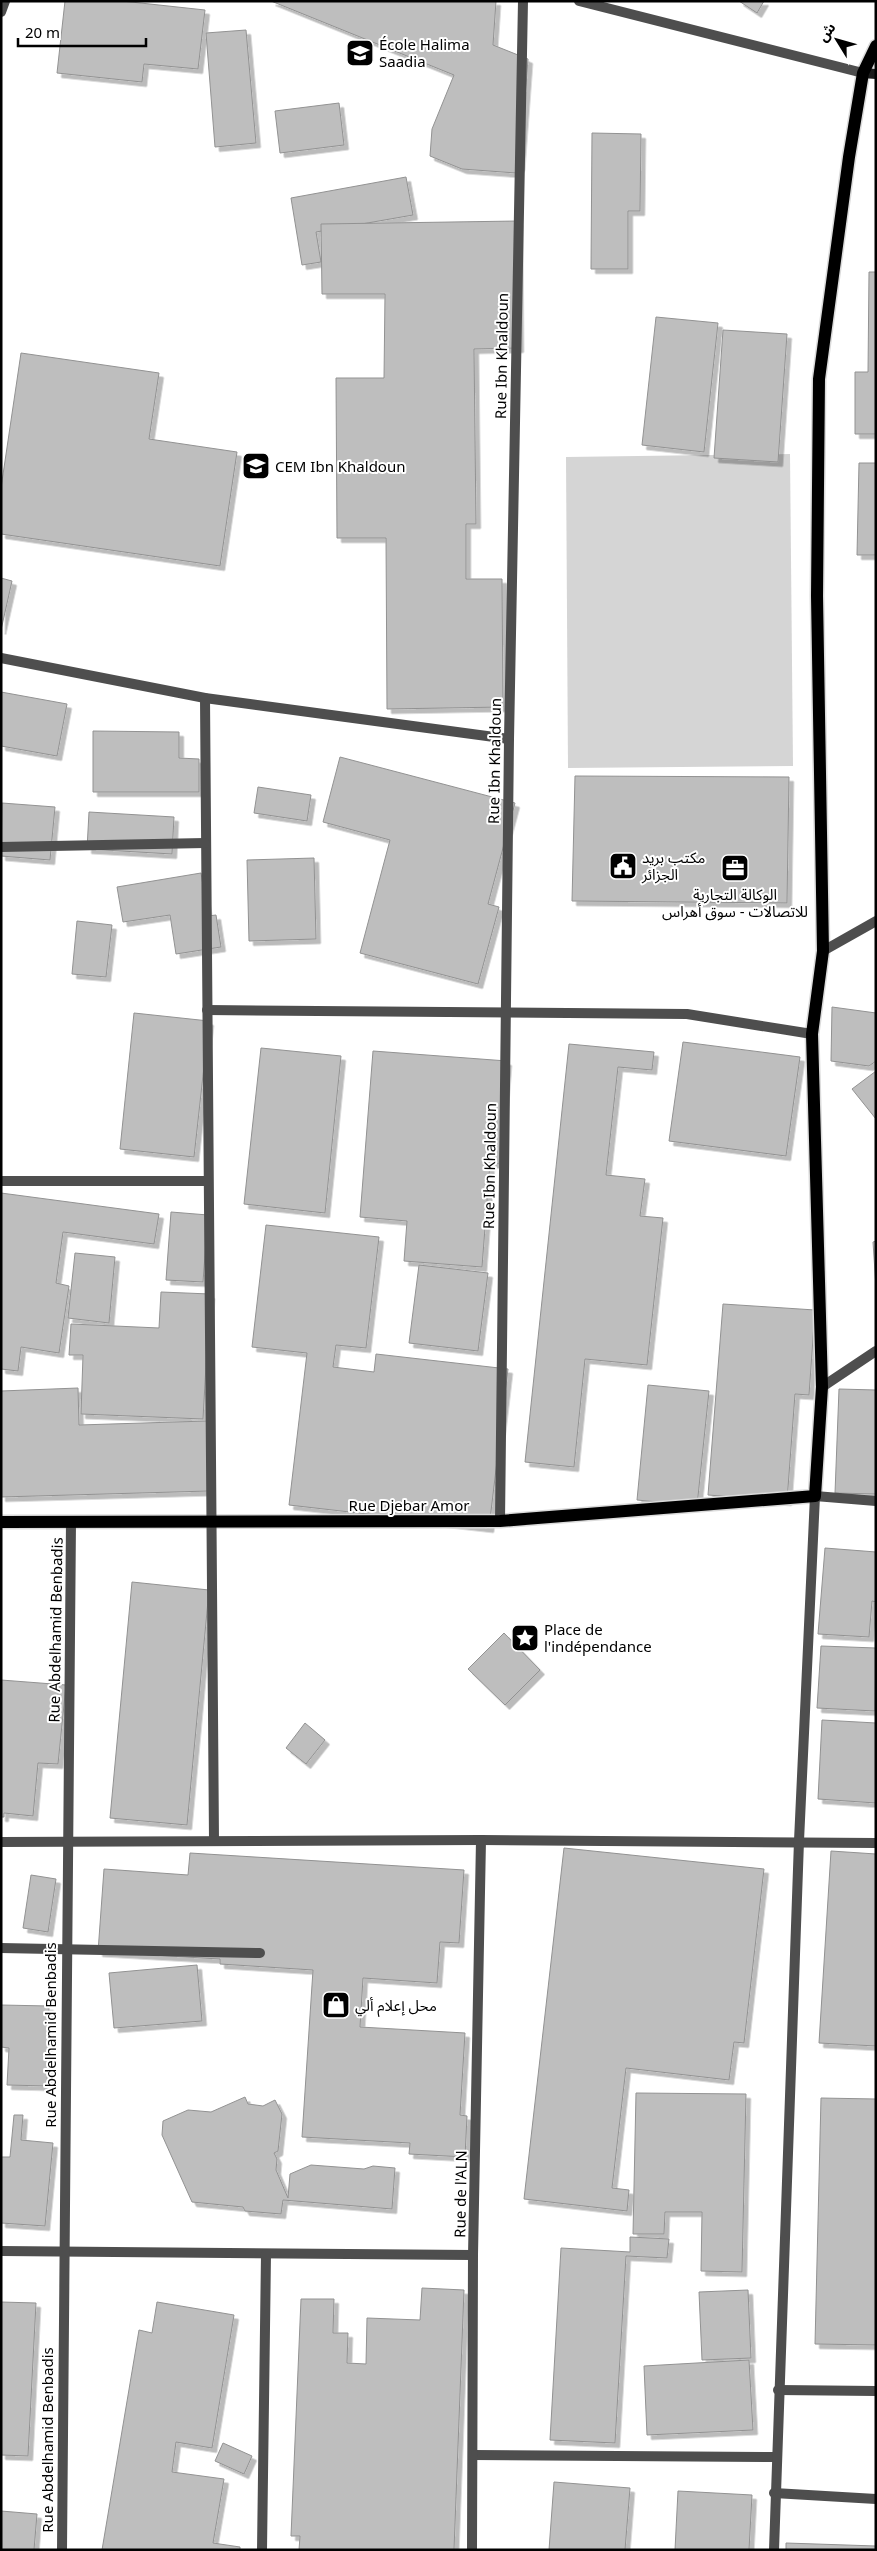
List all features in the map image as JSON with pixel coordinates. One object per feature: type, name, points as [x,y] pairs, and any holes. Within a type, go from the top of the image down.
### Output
[{"type":"main road","points":[[815,1496],[822,1387],[812,1034],[823,951],[817,596],[819,379],[848,157],[876,46]]},
{"type":"main road","name":"Rue Djebar Amor","points":[[1,1522],[500,1521],[815,1496]]},
{"type":"street","points":[[1,12],[5,1]]},
{"type":"street","name":"Rue Ibn Khaldoun","points":[[500,1521],[508,739],[523,1]]},
{"type":"street","points":[[579,1],[869,73]]},
{"type":"street","points":[[1,658],[204,698],[508,739]]},
{"type":"street","points":[[204,698],[214,1841]]},
{"type":"street","points":[[1,847],[205,843]]},
{"type":"street","points":[[823,951],[876,921]]},
{"type":"street","points":[[207,1010],[506,1014],[687,1014],[812,1034]]},
{"type":"street","points":[[1,1181],[208,1181]]},
{"type":"street","points":[[822,1387],[876,1351]]},
{"type":"street","points":[[774,2550],[774,2493],[777,2458],[799,1841],[815,1496],[876,1501]]},
{"type":"street","name":"Rue Abdelhamid Benbadis","points":[[62,2550],[67,1842],[72,1521]]},
{"type":"street","points":[[1,1842],[481,1840],[876,1842]]},
{"type":"street","name":"Rue de l'ALN","points":[[472,2550],[473,2255],[481,1840]]},
{"type":"street","points":[[1,1948],[260,1952]]},
{"type":"street","points":[[1,2251],[473,2255]]},
{"type":"street","points":[[262,2550],[266,2254]]},
{"type":"street","points":[[778,2390],[876,2391]]},
{"type":"street","points":[[473,2455],[777,2458]]},
{"type":"street","points":[[774,2493],[876,2499]]},
{"type":"shaded area","points":[[790,454],[793,766],[568,768],[566,457]]},
{"type":"building","points":[[65,1],[122,1],[205,10],[198,69],[144,64],[142,82],[57,73]]},
{"type":"building","points":[[271,1],[496,1],[493,45],[528,59],[520,166],[516,173],[462,169],[430,156],[432,129],[454,75]]},
{"type":"building","points":[[739,1],[764,1],[757,13]]},
{"type":"building","points":[[246,30],[256,143],[215,147],[206,33]]},
{"type":"building","points":[[339,103],[344,145],[280,153],[275,111]]},
{"type":"building","points":[[592,133],[641,134],[640,211],[628,211],[628,269],[591,269]]},
{"type":"building","points":[[406,177],[413,215],[316,232],[321,262],[302,265],[291,198]]},
{"type":"building","points":[[518,221],[519,348],[474,349],[476,524],[466,524],[466,579],[502,579],[503,707],[387,709],[386,538],[337,538],[336,378],[384,378],[385,294],[322,294],[321,224]]},
{"type":"building","points":[[869,272],[876,272],[876,434],[855,434],[855,372],[868,372]]},
{"type":"building","points":[[656,317],[718,323],[704,452],[642,445]]},
{"type":"building","points":[[723,330],[787,334],[778,462],[714,458]]},
{"type":"building","points":[[21,353],[159,373],[149,439],[237,452],[220,566],[1,534],[1,488]]},
{"type":"building","points":[[859,463],[876,463],[876,555],[857,555]]},
{"type":"building","points":[[1,578],[12,581],[1,630]]},
{"type":"building","points":[[1,692],[67,704],[57,756],[1,746]]},
{"type":"building","points":[[93,731],[179,732],[179,758],[199,759],[199,792],[93,792]]},
{"type":"building","points":[[340,757],[515,803],[488,904],[499,907],[478,984],[360,953],[390,840],[323,822]]},
{"type":"building","points":[[575,776],[789,777],[787,903],[572,901]]},
{"type":"building","points":[[258,787],[311,795],[307,821],[254,813]]},
{"type":"building","points":[[2,803],[55,807],[50,860],[1,856]]},
{"type":"building","points":[[89,812],[174,817],[172,854],[87,849]]},
{"type":"building","points":[[314,858],[316,939],[249,941],[247,860]]},
{"type":"building","points":[[201,873],[208,916],[216,915],[221,947],[176,954],[170,915],[123,922],[117,887]]},
{"type":"building","points":[[77,921],[112,925],[106,977],[72,974]]},
{"type":"building","points":[[832,1007],[876,1013],[876,1061],[869,1066],[831,1061]]},
{"type":"building","points":[[134,1013],[209,1021],[194,1157],[120,1149]]},
{"type":"building","points":[[683,1042],[800,1057],[786,1156],[669,1141]]},
{"type":"building","points":[[569,1044],[654,1052],[652,1070],[618,1067],[606,1175],[645,1179],[640,1216],[663,1218],[647,1365],[585,1359],[574,1467],[525,1462]]},
{"type":"building","points":[[261,1048],[341,1056],[325,1213],[244,1204]]},
{"type":"building","points":[[373,1051],[507,1061],[499,1164],[490,1163],[482,1267],[404,1261],[407,1221],[360,1217]]},
{"type":"building","points":[[876,1071],[876,1119],[852,1089]]},
{"type":"building","points":[[1,1193],[159,1214],[154,1244],[63,1232],[56,1283],[69,1286],[59,1353],[21,1347],[18,1371],[1,1369]]},
{"type":"building","points":[[171,1212],[208,1215],[203,1282],[166,1280]]},
{"type":"building","points":[[266,1225],[379,1237],[366,1348],[336,1345],[333,1367],[374,1372],[376,1354],[508,1369],[489,1528],[289,1505],[307,1353],[252,1347]]},
{"type":"building","points":[[876,1241],[876,1287],[873,1242]]},
{"type":"building","points":[[75,1253],[115,1257],[109,1323],[68,1318]]},
{"type":"building","points":[[419,1265],[488,1273],[478,1351],[409,1343]]},
{"type":"building","points":[[161,1292],[210,1294],[203,1419],[81,1414],[83,1355],[69,1355],[71,1324],[159,1328]]},
{"type":"building","points":[[723,1304],[815,1310],[809,1395],[795,1394],[787,1501],[708,1495]]},
{"type":"building","points":[[648,1385],[709,1391],[697,1506],[637,1500]]},
{"type":"building","points":[[78,1388],[79,1425],[207,1421],[209,1491],[1,1497],[1,1391]]},
{"type":"building","points":[[839,1389],[876,1390],[876,1494],[835,1493]]},
{"type":"building","points":[[825,1548],[876,1552],[876,1602],[872,1601],[869,1637],[818,1634]]},
{"type":"building","points":[[132,1582],[209,1590],[187,1825],[110,1818]]},
{"type":"building","points":[[504,1633],[540,1670],[505,1705],[468,1669]]},
{"type":"building","points":[[821,1646],[876,1648],[875,1711],[817,1708]]},
{"type":"building","points":[[1,1680],[66,1685],[58,1764],[38,1763],[33,1816],[4,1813],[4,1817],[1,1817]]},
{"type":"building","points":[[822,1720],[876,1723],[876,1803],[818,1799]]},
{"type":"building","points":[[305,1723],[325,1740],[306,1764],[286,1748]]},
{"type":"building","points":[[564,1848],[764,1869],[744,2043],[734,2042],[729,2080],[626,2068],[612,2188],[629,2190],[627,2211],[524,2199]]},
{"type":"building","points":[[831,1851],[876,1854],[876,2046],[819,2043]]},
{"type":"building","name":"محل إعلام ألي","points":[[190,1853],[464,1870],[459,1943],[440,1942],[437,1983],[363,1978],[360,2027],[465,2033],[460,2115],[467,2116],[465,2157],[409,2154],[410,2143],[302,2137],[313,1970],[220,1964],[220,1959],[98,1952],[104,1869],[188,1875]]},
{"type":"building","points":[[31,1875],[56,1879],[48,1932],[23,1928]]},
{"type":"building","points":[[197,1965],[202,2021],[114,2028],[109,1973]]},
{"type":"building","points":[[1,2005],[49,2006],[47,2086],[7,2085],[9,2048],[1,2047]]},
{"type":"building","points":[[636,2093],[746,2094],[742,2272],[701,2271],[702,2212],[665,2212],[664,2234],[633,2234]]},
{"type":"building","points":[[245,2097],[248,2104],[263,2106],[275,2100],[282,2114],[278,2151],[274,2153],[277,2159],[276,2170],[288,2198],[290,2174],[311,2165],[364,2169],[373,2166],[395,2168],[392,2209],[283,2200],[281,2214],[245,2211],[243,2207],[192,2202],[162,2135],[163,2121],[188,2110],[211,2112]]},
{"type":"building","points":[[821,2098],[876,2099],[876,2345],[815,2344]]},
{"type":"building","points":[[14,2115],[23,2115],[21,2140],[53,2143],[45,2226],[1,2223],[1,2157],[10,2157]]},
{"type":"building","points":[[630,2237],[669,2239],[667,2258],[626,2256],[615,2443],[550,2440],[561,2248],[630,2252]]},
{"type":"building","points":[[422,2288],[464,2290],[454,2550],[299,2550],[300,2536],[291,2536],[301,2299],[334,2299],[333,2333],[348,2333],[347,2363],[366,2364],[367,2318],[420,2320]]},
{"type":"building","points":[[748,2290],[751,2358],[702,2360],[699,2292]]},
{"type":"building","points":[[1,2302],[36,2303],[28,2456],[1,2455]]},
{"type":"building","points":[[157,2302],[234,2315],[212,2448],[176,2442],[172,2472],[224,2479],[213,2543],[240,2547],[240,2550],[102,2550],[139,2330],[152,2333]]},
{"type":"building","points":[[749,2360],[753,2430],[647,2435],[644,2366]]},
{"type":"building","points":[[223,2443],[252,2456],[244,2474],[215,2461]]},
{"type":"building","points":[[554,2482],[630,2488],[625,2550],[549,2550]]},
{"type":"building","points":[[678,2491],[752,2495],[749,2550],[675,2550]]},
{"type":"building","points":[[1,2511],[37,2514],[34,2550],[1,2550]]},
{"type":"building","points":[[786,2543],[876,2546],[876,2550],[786,2550]]},
{"type":"place","name":"École Halima Saadia","points":[[360,53]]},
{"type":"place","name":"CEM Ibn Khaldoun","points":[[256,466]]},
{"type":"place","name":"مكتب بريد الجزائر","points":[[623,866]]},
{"type":"place","name":"الوكالة التجارية للاتصالات - سوق أهراس","points":[[735,868]]},
{"type":"place","name":"Place de l'indépendance","points":[[525,1638]]},
{"type":"place","name":"محل إعلام ألي","points":[[336,2005]]}]
